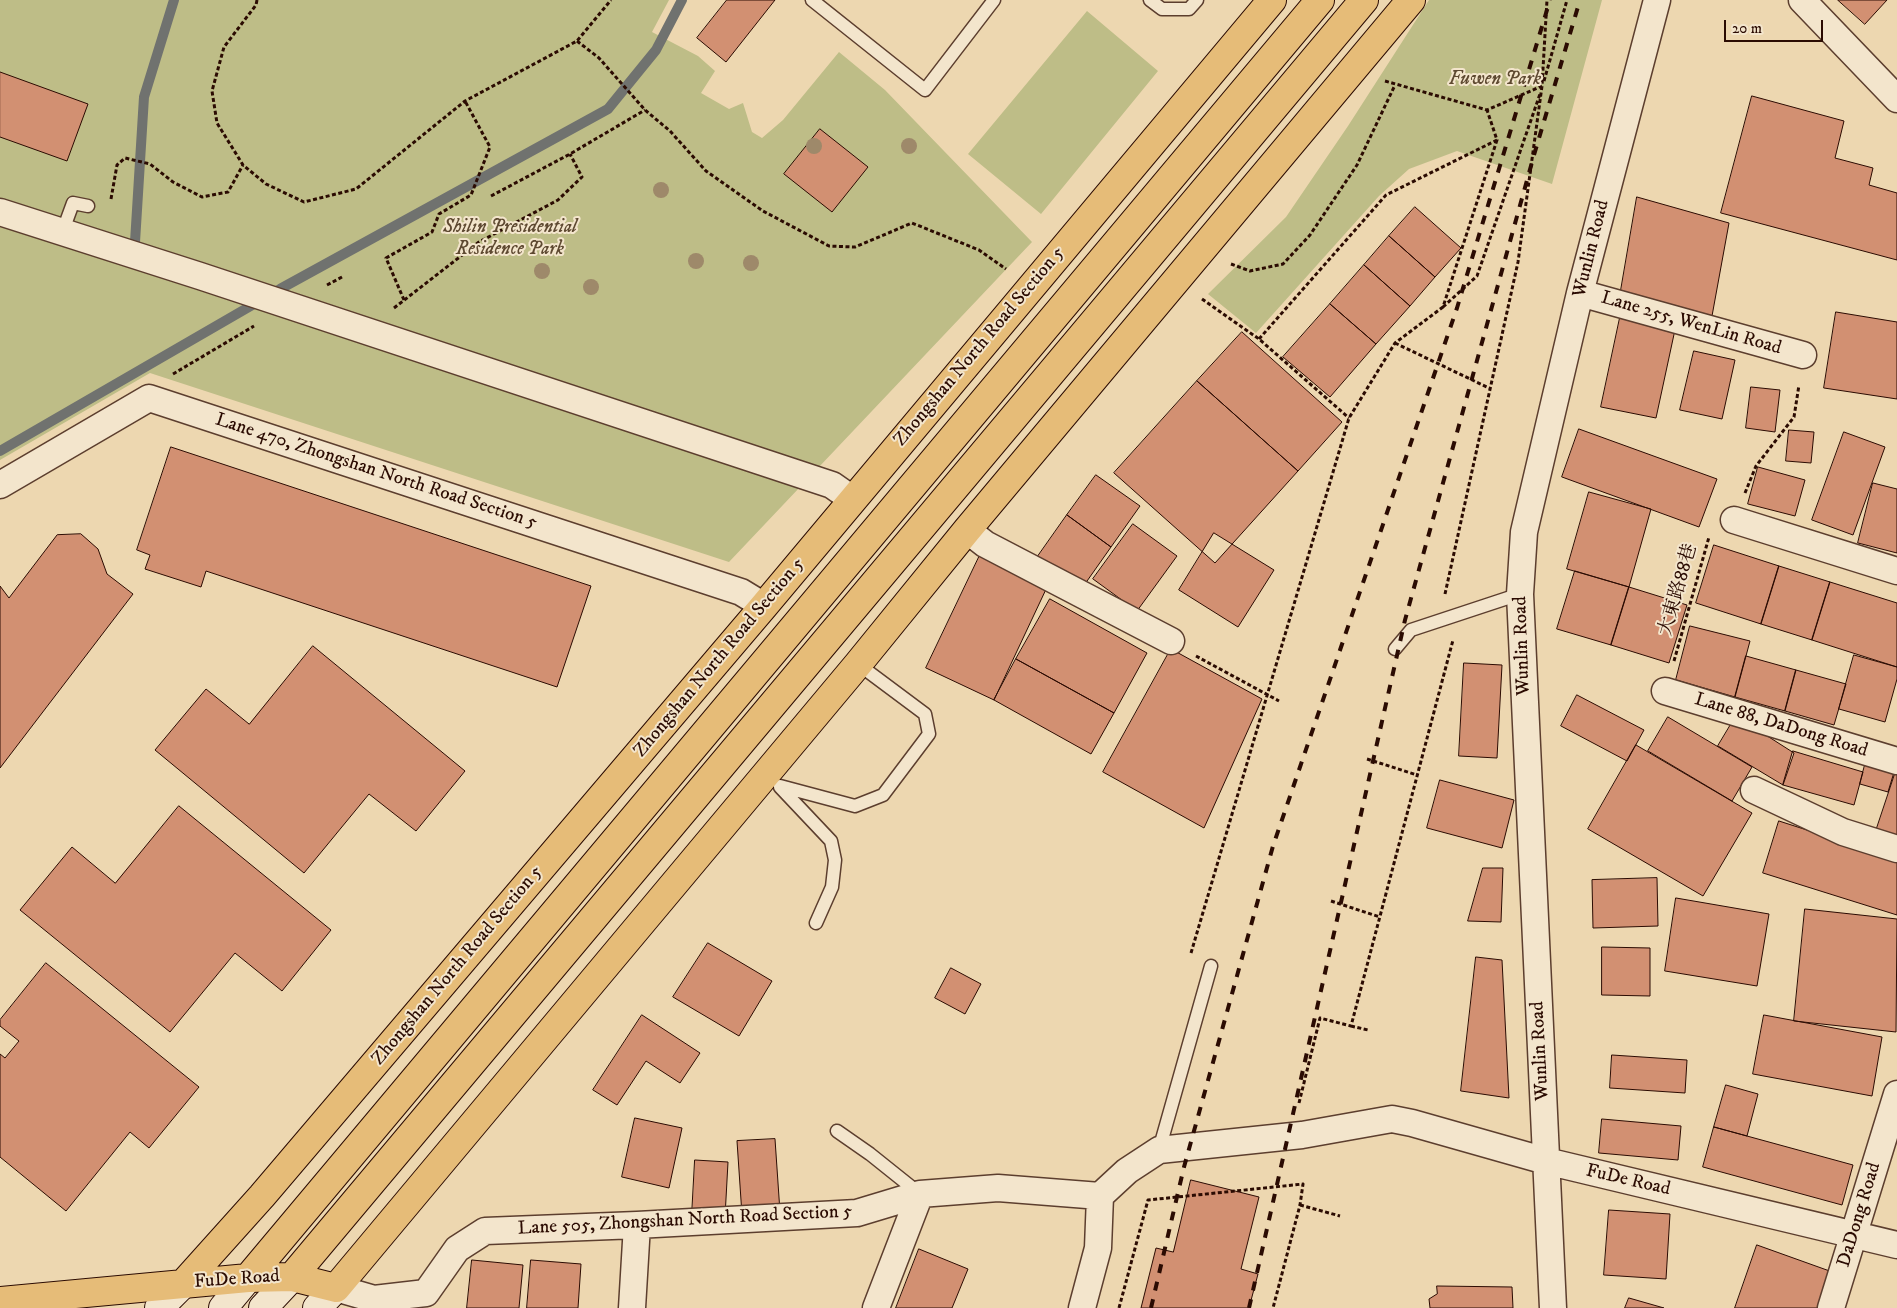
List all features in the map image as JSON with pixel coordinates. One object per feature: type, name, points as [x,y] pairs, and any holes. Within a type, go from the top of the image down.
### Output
[{"type":"main road","name":"Zhongshan North Road Section 5","points":[[159,1308],[262,1196],[764,606],[1272,0]]},
{"type":"main road","name":"Zhongshan North Road Section 5","points":[[223,1308],[1320,0]]},
{"type":"main road","points":[[263,1308],[292,1277],[1364,0]]},
{"type":"main road","points":[[318,1308],[537,1048],[772,781],[792,743],[967,530],[1411,0]]},
{"type":"main road","points":[[762,717],[792,743]]},
{"type":"main road","points":[[455,969],[487,994]]},
{"type":"main road","points":[[505,1022],[537,1048]]},
{"type":"main road","name":"FuDe Road","points":[[0,1302],[248,1278],[292,1277]]},
{"type":"main road","name":"Lane 505, Zhongshan North Road Section 5","points":[[292,1277],[336,1288]]},
{"type":"street","name":"Wunlin Road","points":[[1553,1308],[1520,594],[1524,532],[1580,293],[1657,0]]},
{"type":"street","points":[[1802,0],[1897,99]]},
{"type":"street","points":[[0,212],[289,305],[832,485],[852,499]]},
{"type":"street","name":"Lane 255, WenLin Road","points":[[1580,293],[1803,355]]},
{"type":"street","points":[[0,485],[149,398]]},
{"type":"street","name":"Lane 470, Zhongshan North Road Section 5","points":[[149,398],[741,592],[764,606]]},
{"type":"street","points":[[1734,520],[1897,571]]},
{"type":"street","points":[[967,530],[985,544],[1171,641]]},
{"type":"street","name":"Lane 88, DaDong Road","points":[[1665,691],[1897,761]]},
{"type":"street","points":[[1754,790],[1842,832],[1897,849]]},
{"type":"street","name":"DaDong Road","points":[[1831,1308],[1897,1094]]},
{"type":"street","name":"FuDe Road","points":[[1159,1150],[1302,1135],[1392,1120],[1546,1161],[1897,1245]]},
{"type":"street","points":[[1082,1308],[1098,1248],[1100,1196],[1127,1171],[1159,1150]]},
{"type":"street","name":"Lane 505, Zhongshan North Road Section 5","points":[[336,1288],[374,1299],[425,1300],[457,1249],[485,1231],[857,1214],[920,1194],[998,1188],[1100,1196]]},
{"type":"street","points":[[876,1308],[920,1194]]},
{"type":"street","points":[[632,1308],[637,1225]]},
{"type":"lane","points":[[812,0],[925,90],[994,0]]},
{"type":"lane","points":[[1150,0],[1162,9],[1189,9],[1196,0]]},
{"type":"lane","points":[[62,233],[73,203],[88,206]]},
{"type":"lane","points":[[1395,648],[1411,630],[1520,594]]},
{"type":"lane","points":[[772,781],[854,806],[883,795],[930,734],[925,714],[858,664]]},
{"type":"lane","points":[[772,781],[831,841],[834,860],[832,887],[816,923]]},
{"type":"lane","points":[[1159,1150],[1211,966]]},
{"type":"lane","points":[[837,1131],[870,1154],[920,1194]]},
{"type":"path","points":[[257,0],[256,5],[224,47],[212,91],[217,123],[243,166],[266,184],[304,202],[356,189],[465,101],[577,41],[611,0]]},
{"type":"path","points":[[1351,1026],[1453,640],[1440,620],[1518,262],[1542,86],[1547,0]]},
{"type":"path","points":[[1189,962],[1348,418],[1396,343],[1443,307],[1477,276],[1542,86],[1568,0]]},
{"type":"path","points":[[577,41],[599,58],[645,110],[670,131],[706,171],[763,210],[829,246],[855,247],[912,223],[979,250],[1008,271]]},
{"type":"path","points":[[1380,79],[1395,85],[1487,110],[1542,86]]},
{"type":"path","points":[[1227,262],[1250,271],[1283,264],[1310,235],[1357,165],[1395,85]]},
{"type":"path","points":[[404,300],[386,258],[432,232],[439,214],[471,195],[490,147],[465,101]]},
{"type":"path","points":[[491,196],[570,154],[645,110]]},
{"type":"path","points":[[1443,307],[1497,140],[1487,110]]},
{"type":"path","points":[[1259,339],[1386,194],[1497,140]]},
{"type":"path","points":[[390,310],[479,242],[558,200],[582,177],[570,154]]},
{"type":"path","points":[[88,206],[108,212],[117,165],[125,158],[150,164],[173,182],[202,197],[228,192],[243,166]]},
{"type":"path","points":[[324,287],[332,290]]},
{"type":"path","points":[[1198,296],[1259,339],[1348,418]]},
{"type":"path","points":[[149,398],[158,384],[289,305]]},
{"type":"path","points":[[1396,343],[1491,390]]},
{"type":"path","points":[[1734,520],[1756,466],[1794,417],[1803,355]]},
{"type":"path","name":"大東路88巷","points":[[1665,691],[1715,516],[1734,520]]},
{"type":"path","points":[[1171,641],[1279,701]]},
{"type":"path","points":[[1367,759],[1417,775]]},
{"type":"path","points":[[1331,901],[1380,916]]},
{"type":"path","points":[[1299,1103],[1320,1018],[1368,1030]]},
{"type":"path","points":[[1119,1308],[1148,1200],[1303,1184],[1300,1205],[1273,1308]]},
{"type":"path","points":[[1300,1205],[1340,1216]]},
{"type":"green space","name":"Shilin Presidential Residence Park","points":[[0,0],[669,0],[652,32],[698,56],[715,71],[701,93],[729,109],[743,103],[752,132],[762,138],[783,120],[839,52],[885,90],[1032,242],[729,562],[150,373],[0,460]]},
{"type":"green space","name":"Fuwen Park","points":[[1429,0],[1602,0],[1552,184],[1457,151],[1409,169],[1379,196],[1256,333],[1208,294],[1286,217],[1348,126]]},
{"type":"green space","points":[[1087,11],[1158,71],[1041,214],[968,154]]},
{"type":"building","points":[[727,0],[775,0],[726,62],[697,38]]},
{"type":"building","points":[[1838,0],[1887,0],[1865,24]]},
{"type":"building","points":[[0,72],[88,104],[67,161],[0,137]]},
{"type":"building","points":[[1752,96],[1844,121],[1835,158],[1873,168],[1869,185],[1897,193],[1897,260],[1721,213]]},
{"type":"building","points":[[820,129],[868,167],[832,212],[784,174]]},
{"type":"building","points":[[1637,197],[1729,223],[1712,316],[1620,296]]},
{"type":"building","points":[[1415,207],[1461,248],[1435,277],[1389,236]]},
{"type":"building","points":[[1389,236],[1435,277],[1410,306],[1364,265]]},
{"type":"building","points":[[1364,265],[1410,306],[1376,344],[1330,304]]},
{"type":"building","points":[[1330,304],[1376,344],[1330,397],[1283,357]]},
{"type":"building","points":[[1836,312],[1897,322],[1897,399],[1824,388]]},
{"type":"building","points":[[1621,313],[1676,325],[1656,418],[1601,407]]},
{"type":"building","points":[[1242,332],[1342,422],[1298,471],[1197,381]]},
{"type":"building","points":[[1694,351],[1735,360],[1722,419],[1680,410]]},
{"type":"building","points":[[1197,381],[1298,471],[1215,563],[1114,473]]},
{"type":"building","points":[[1751,387],[1780,390],[1775,432],[1746,428]]},
{"type":"building","points":[[1579,429],[1717,479],[1699,527],[1562,477]]},
{"type":"building","points":[[1789,430],[1814,432],[1811,463],[1786,461]]},
{"type":"building","points":[[1844,432],[1885,447],[1853,535],[1812,520]]},
{"type":"building","points":[[171,447],[591,586],[557,687],[206,571],[201,587],[145,569],[150,555],[137,550]]},
{"type":"building","points":[[1758,467],[1805,480],[1795,516],[1748,504]]},
{"type":"building","points":[[1096,475],[1140,506],[1111,547],[1067,515]]},
{"type":"building","points":[[1873,483],[1897,489],[1897,553],[1858,543]]},
{"type":"building","points":[[1589,492],[1651,509],[1629,587],[1567,569]]},
{"type":"building","points":[[1067,515],[1111,547],[1080,591],[1036,559]]},
{"type":"building","points":[[1133,524],[1177,556],[1137,611],[1093,579]]},
{"type":"building","points":[[1214,533],[1274,570],[1238,627],[1179,590]]},
{"type":"building","points":[[81,534],[98,549],[107,574],[133,594],[0,768],[0,586],[9,598],[57,535]]},
{"type":"building","points":[[1714,545],[1779,566],[1761,624],[1696,603]]},
{"type":"building","points":[[981,553],[1048,585],[994,700],[926,668]]},
{"type":"building","points":[[1779,566],[1830,582],[1812,640],[1761,624]]},
{"type":"building","points":[[1575,571],[1629,587],[1611,645],[1557,629]]},
{"type":"building","points":[[1830,582],[1897,603],[1897,667],[1812,640]]},
{"type":"building","points":[[1629,587],[1687,605],[1669,663],[1611,645]]},
{"type":"building","points":[[1050,599],[1147,653],[1114,713],[1016,659]]},
{"type":"building","points":[[1690,626],[1750,641],[1735,697],[1676,680]]},
{"type":"building","points":[[313,646],[465,771],[416,831],[369,794],[304,873],[155,750],[206,689],[249,724]]},
{"type":"building","points":[[1171,649],[1262,699],[1204,828],[1103,772]]},
{"type":"building","points":[[1854,655],[1897,667],[1897,679],[1885,722],[1839,709]]},
{"type":"building","points":[[1746,656],[1796,670],[1785,711],[1735,697]]},
{"type":"building","points":[[1016,659],[1114,713],[1091,754],[994,700]]},
{"type":"building","points":[[1464,663],[1502,665],[1497,758],[1459,756]]},
{"type":"building","points":[[1796,670],[1846,684],[1834,725],[1785,711]]},
{"type":"building","points":[[1577,695],[1644,730],[1627,761],[1561,726]]},
{"type":"building","points":[[1736,716],[1794,753],[1783,785],[1718,746]]},
{"type":"building","points":[[1668,717],[1752,767],[1732,801],[1648,751]]},
{"type":"building","points":[[1636,745],[1752,813],[1703,896],[1588,829]]},
{"type":"building","points":[[1793,751],[1863,772],[1854,805],[1783,785]]},
{"type":"building","points":[[1866,761],[1895,769],[1888,792],[1860,784]]},
{"type":"building","points":[[1897,767],[1897,844],[1874,837]]},
{"type":"building","points":[[1440,780],[1514,800],[1502,848],[1427,828]]},
{"type":"building","points":[[179,806],[331,930],[282,991],[235,953],[170,1032],[20,910],[72,847],[115,883]]},
{"type":"building","points":[[1779,821],[1897,859],[1897,915],[1763,873]]},
{"type":"building","points":[[1483,868],[1503,868],[1501,922],[1468,921]]},
{"type":"building","points":[[1657,878],[1658,926],[1593,928],[1592,880]]},
{"type":"building","points":[[1676,898],[1769,914],[1757,986],[1665,971]]},
{"type":"building","points":[[1805,909],[1897,919],[1896,1032],[1794,1021]]},
{"type":"building","points":[[708,943],[772,981],[739,1036],[673,997]]},
{"type":"building","points":[[1602,947],[1650,948],[1650,996],[1602,995]]},
{"type":"building","points":[[1476,957],[1502,960],[1509,1098],[1461,1091]]},
{"type":"building","points":[[46,963],[199,1087],[149,1148],[130,1132],[66,1211],[0,1157],[0,1054],[5,1058],[19,1041],[0,1026],[0,1020]]},
{"type":"building","points":[[951,968],[981,984],[965,1014],[935,998]]},
{"type":"building","points":[[642,1015],[700,1053],[680,1083],[646,1061],[617,1105],[593,1090]]},
{"type":"building","points":[[1764,1015],[1882,1037],[1872,1096],[1753,1074]]},
{"type":"building","points":[[1612,1055],[1687,1060],[1685,1093],[1610,1088]]},
{"type":"building","points":[[1726,1085],[1758,1094],[1747,1136],[1714,1127]]},
{"type":"building","points":[[635,1118],[682,1128],[669,1188],[622,1177]]},
{"type":"building","points":[[1602,1119],[1681,1126],[1678,1160],[1599,1153]]},
{"type":"building","points":[[1714,1127],[1853,1165],[1842,1205],[1703,1167]]},
{"type":"building","points":[[775,1139],[780,1212],[742,1215],[737,1141]]},
{"type":"building","points":[[695,1160],[728,1162],[725,1217],[692,1215]]},
{"type":"building","points":[[1191,1180],[1259,1197],[1241,1269],[1258,1274],[1249,1308],[1141,1308],[1156,1248],[1173,1252]]},
{"type":"building","points":[[1609,1210],[1670,1214],[1666,1279],[1604,1275]]},
{"type":"building","points":[[1757,1245],[1838,1274],[1826,1308],[1735,1308]]},
{"type":"building","points":[[919,1249],[968,1269],[952,1308],[896,1308]]},
{"type":"building","points":[[472,1260],[523,1265],[519,1308],[467,1308]]},
{"type":"building","points":[[531,1260],[581,1264],[578,1308],[527,1308]]},
{"type":"building","points":[[1437,1286],[1512,1287],[1513,1308],[1430,1308],[1429,1299],[1437,1294]]},
{"type":"building","points":[[1629,1298],[1664,1308],[1625,1308]]},
{"type":"waterway","points":[[135,242],[144,97],[174,0]]},
{"type":"waterway","points":[[0,451],[280,289],[608,109],[656,50],[682,0]]},
{"type":"railway","points":[[1151,1308],[1184,1167],[1273,846],[1457,308],[1550,0]]},
{"type":"railway","points":[[1249,1308],[1405,620],[1534,155],[1580,0]]}]
